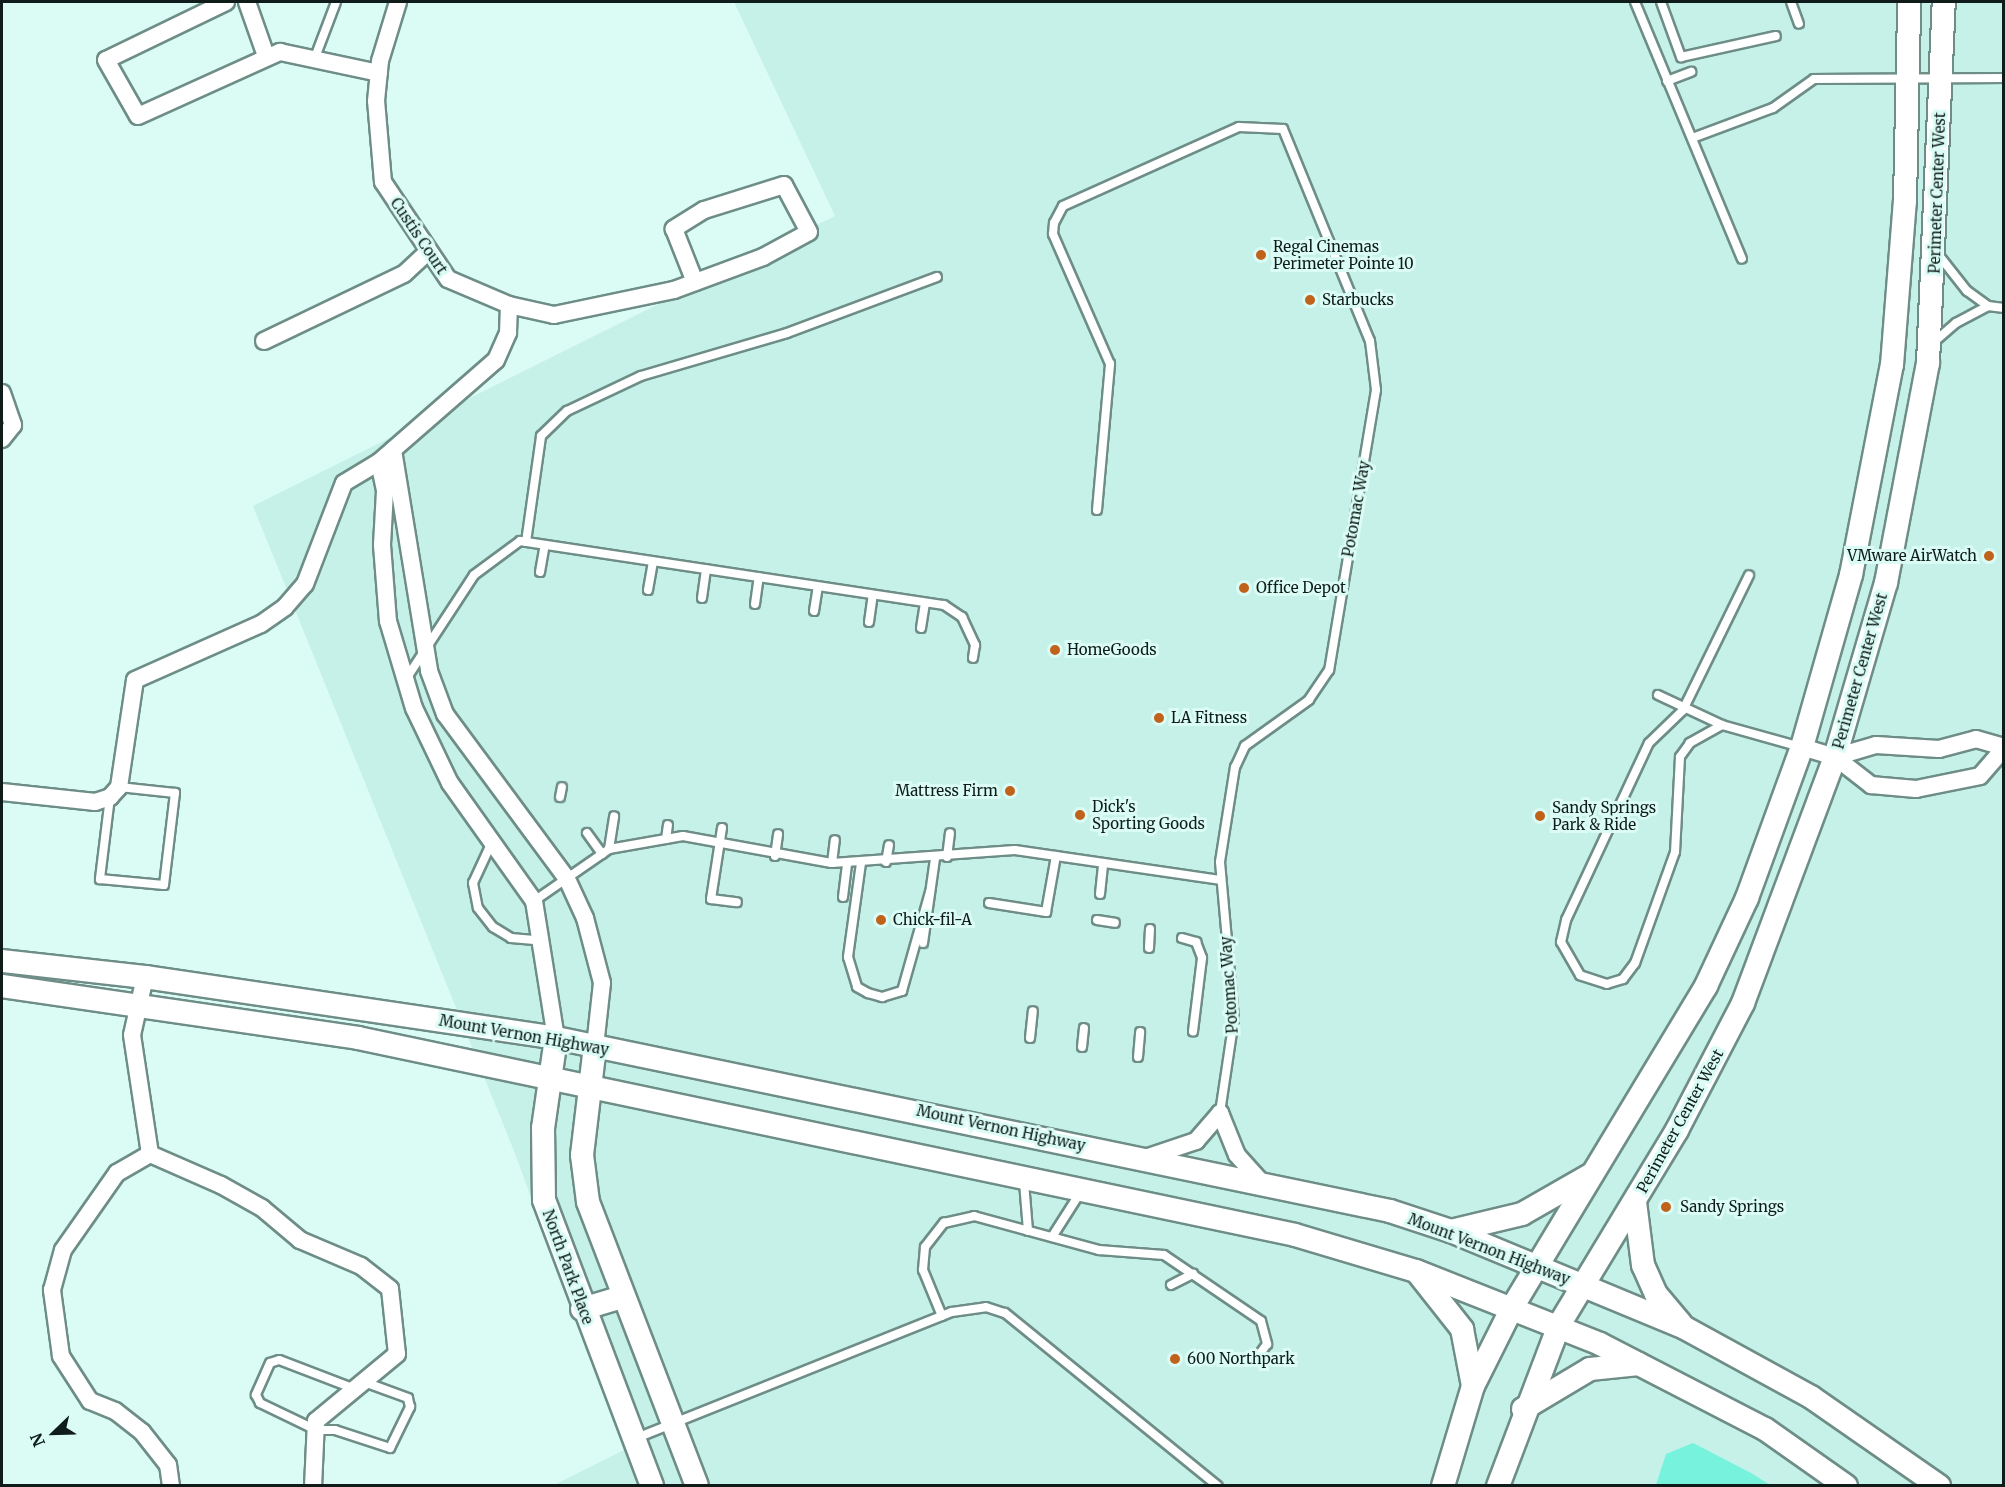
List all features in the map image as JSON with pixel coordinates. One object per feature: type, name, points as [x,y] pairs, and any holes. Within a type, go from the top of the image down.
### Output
[{"type":"main road","points":[[1443,1485],[1473,1386],[1513,1306],[1706,986],[1747,898],[1802,747],[1851,575],[1892,365],[1908,78],[1909,2]]},
{"type":"main road","name":"Perimeter Center West","points":[[1498,1485],[1523,1409],[1559,1325],[1635,1202],[1743,1002],[1835,757],[1886,583],[1930,347],[1944,2]]},
{"type":"main road","name":"Mount Vernon Highway","points":[[2,961],[145,977],[556,1038],[1261,1182],[1451,1231],[1685,1328],[1811,1397],[1939,1485]]},
{"type":"main road","points":[[2,986],[140,1004],[358,1038],[1087,1188],[1295,1235],[1416,1271],[1559,1325],[1641,1364],[1766,1430],[1846,1485]]},
{"type":"main road","name":"North Park Place","points":[[556,1038],[543,1128],[544,1200],[582,1309],[652,1485]]},
{"type":"main road","points":[[595,1046],[588,1086],[582,1176],[622,1297],[697,1485]]},
{"type":"main road","points":[[1451,1231],[1523,1214],[1596,1171]]},
{"type":"main road","points":[[1635,1202],[1646,1273],[1666,1309],[1685,1328]]},
{"type":"main road","points":[[1416,1271],[1462,1329],[1473,1386]]},
{"type":"main road","points":[[582,1309],[622,1297]]},
{"type":"main road","points":[[1523,1409],[1590,1369],[1641,1364]]},
{"type":"street","points":[[226,2],[106,60],[138,116],[266,56],[280,52],[314,60],[379,67]]},
{"type":"street","points":[[247,2],[266,56]]},
{"type":"street","name":"Custis Court","points":[[398,2],[379,67],[383,182],[448,279],[509,305],[554,315],[627,296],[695,282],[763,257],[809,232],[784,185],[704,210],[674,229],[695,282]]},
{"type":"street","points":[[264,341],[404,274],[428,252]]},
{"type":"street","points":[[2,792],[95,802],[114,792],[135,680],[261,624],[285,607],[305,584],[344,483],[379,462],[496,360],[508,333],[509,305]]},
{"type":"street","points":[[2,393],[13,425],[2,439]]},
{"type":"street","points":[[393,450],[412,540],[424,652],[445,714],[567,879],[585,918],[602,983],[595,1046]]},
{"type":"street","points":[[379,462],[385,491],[382,545],[388,621],[414,708],[450,783],[534,901],[543,941],[556,1038]]},
{"type":"street","points":[[1802,747],[1835,757],[1871,785],[1917,789],[1980,776],[2004,747],[1976,739],[1939,749],[1876,745],[1835,757]]},
{"type":"street","points":[[145,977],[132,1035],[150,1154]]},
{"type":"street","points":[[1145,1158],[1196,1141],[1220,1113],[1237,1155],[1261,1182]]},
{"type":"street","points":[[150,1154],[221,1185],[262,1208],[300,1240],[361,1266],[390,1289],[397,1354],[361,1386],[333,1403],[316,1430],[313,1485]]},
{"type":"street","points":[[150,1154],[117,1173],[63,1250],[52,1290],[61,1356],[90,1401],[116,1411],[142,1431],[168,1465],[171,1485]]},
{"type":"lane","points":[[314,60],[336,2]]},
{"type":"lane","points":[[1635,2],[1667,81],[1695,136],[1742,259]]},
{"type":"lane","points":[[1661,2],[1682,57],[1776,36]]},
{"type":"lane","points":[[1791,2],[1800,24]]},
{"type":"lane","points":[[1667,81],[1691,72]]},
{"type":"lane","points":[[1695,136],[1773,108],[1814,79],[2004,78]]},
{"type":"lane","name":"Potomac Way","points":[[1097,510],[1110,364],[1053,234],[1054,223],[1063,206],[1239,127],[1283,129],[1370,341],[1376,390],[1329,670],[1310,700],[1238,756],[1220,880],[1234,1019],[1220,1113]]},
{"type":"lane","points":[[1935,251],[1967,291],[1988,306],[2004,308]]},
{"type":"lane","points":[[526,542],[541,436],[567,411],[641,376],[787,333],[937,277]]},
{"type":"lane","points":[[1930,347],[1956,323],[1988,306]]},
{"type":"lane","points":[[406,679],[474,575],[526,542],[925,603],[962,617],[975,645],[973,658]]},
{"type":"lane","points":[[540,572],[545,545]]},
{"type":"lane","points":[[648,590],[653,561]]},
{"type":"lane","points":[[702,598],[706,569]]},
{"type":"lane","points":[[1722,724],[1690,743],[1680,757],[1675,852],[1635,963],[1623,979],[1594,982],[1568,961],[1561,942],[1566,920],[1649,743],[1683,710],[1749,575]]},
{"type":"lane","points":[[755,604],[759,577]]},
{"type":"lane","points":[[814,611],[818,586]]},
{"type":"lane","points":[[869,622],[873,595]]},
{"type":"lane","points":[[921,628],[925,603]]},
{"type":"lane","points":[[1658,695],[1683,710],[1802,747]]},
{"type":"lane","points":[[560,797],[562,787]]},
{"type":"lane","points":[[114,792],[175,794],[164,885],[100,879],[114,792]]},
{"type":"lane","points":[[606,852],[614,816]]},
{"type":"lane","points":[[666,839],[668,825]]},
{"type":"lane","points":[[722,828],[711,899],[737,902]]},
{"type":"lane","points":[[587,833],[606,852]]},
{"type":"lane","points":[[947,857],[950,833]]},
{"type":"lane","points":[[775,856],[778,834]]},
{"type":"lane","points":[[534,901],[606,852],[682,836],[775,856],[832,863],[935,859],[1015,850],[1220,880]]},
{"type":"lane","points":[[832,863],[835,840]]},
{"type":"lane","points":[[492,842],[473,883],[478,908],[493,927],[511,938],[543,941]]},
{"type":"lane","points":[[886,862],[889,844]]},
{"type":"lane","points":[[989,903],[1046,912],[1056,856]]},
{"type":"lane","points":[[923,943],[935,859]]},
{"type":"lane","points":[[861,863],[848,957],[857,987],[868,993],[882,997],[902,991],[930,892]]},
{"type":"lane","points":[[1100,894],[1103,863]]},
{"type":"lane","points":[[843,897],[847,864]]},
{"type":"lane","points":[[1097,920],[1114,923]]},
{"type":"lane","points":[[1149,929],[1149,948]]},
{"type":"lane","points":[[1182,938],[1197,942],[1202,958],[1193,1031]]},
{"type":"lane","points":[[1030,1038],[1033,1011]]},
{"type":"lane","points":[[1082,1047],[1084,1028]]},
{"type":"lane","points":[[1138,1057],[1140,1032]]},
{"type":"lane","points":[[1019,1174],[1029,1203],[1028,1231]]},
{"type":"lane","points":[[1052,1237],[1065,1209],[1087,1188]]},
{"type":"lane","points":[[942,1316],[922,1262],[938,1227],[974,1216],[1099,1250],[1154,1252],[1193,1274],[1262,1321],[1268,1344],[1259,1355]]},
{"type":"lane","points":[[1171,1285],[1193,1274]]},
{"type":"lane","points":[[634,1439],[942,1316],[975,1306],[1005,1314],[1218,1485]]},
{"type":"lane","points":[[279,1360],[361,1386],[408,1398],[410,1407],[396,1446],[316,1430],[261,1403],[256,1395],[270,1363],[279,1360]]},
{"type":"shaded area","points":[[734,2],[2003,2],[2003,1485],[554,1485],[624,1450],[514,1151],[253,506],[835,216]]},
{"type":"green space","points":[[1693,1443],[1770,1485],[1656,1485],[1666,1454]]},
{"type":"place","name":"Regal Cinemas Perimeter Pointe 10","points":[[1261,255]]},
{"type":"place","name":"Starbucks","points":[[1310,300]]},
{"type":"place","name":"VMware AirWatch","points":[[1989,556]]},
{"type":"place","name":"Office Depot","points":[[1244,588]]},
{"type":"place","name":"HomeGoods","points":[[1055,650]]},
{"type":"place","name":"LA Fitness","points":[[1159,718]]},
{"type":"place","name":"Mattress Firm","points":[[1010,791]]},
{"type":"place","name":"Dick's Sporting Goods","points":[[1080,815]]},
{"type":"place","name":"Sandy Springs Park & Ride","points":[[1540,816]]},
{"type":"place","name":"Chick-fil-A","points":[[881,920]]},
{"type":"place","name":"Sandy Springs","points":[[1666,1207]]},
{"type":"place","name":"600 Northpark","points":[[1175,1359]]}]
